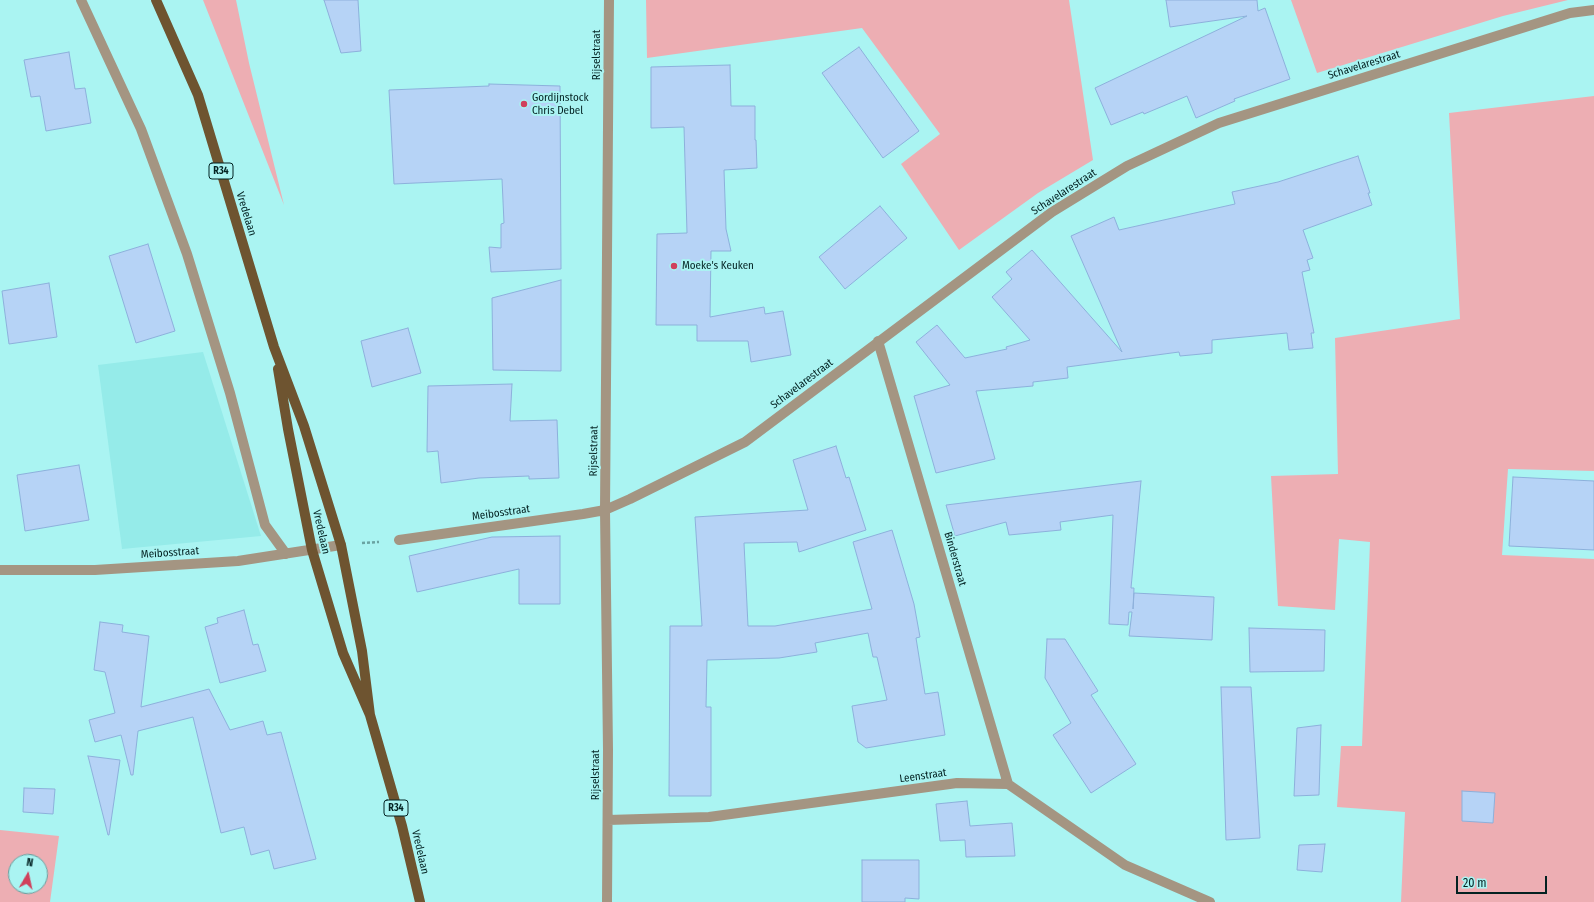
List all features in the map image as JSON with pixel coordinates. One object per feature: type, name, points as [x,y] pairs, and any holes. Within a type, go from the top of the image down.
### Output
[{"type":"main road","name":"Vredelaan","points":[[156,0],[198,95],[274,347],[304,426],[341,545],[362,652],[370,715]]},
{"type":"main road","name":"Vredelaan","points":[[274,347],[288,429],[312,550],[344,653],[370,715],[402,826],[420,902]]},
{"type":"street","points":[[81,0],[141,129],[189,262],[230,393],[265,525],[286,554]]},
{"type":"street","name":"Rijselstraat","points":[[607,902],[608,750],[606,510],[609,0]]},
{"type":"street","name":"Schavelarestraat","points":[[606,510],[745,442],[1052,212],[1128,166],[1219,123],[1563,16],[1594,10]]},
{"type":"street","name":"Binderstraat","points":[[878,341],[1008,784]]},
{"type":"street","name":"Meibosstraat","points":[[400,540],[606,510]]},
{"type":"street","name":"Meibosstraat","points":[[0,570],[95,570],[238,561],[341,545]]},
{"type":"street","name":"Leenstraat","points":[[608,820],[709,817],[957,783],[1008,784]]},
{"type":"street","points":[[1008,784],[1125,865],[1210,902]]},
{"type":"path","points":[[341,545],[400,540]]},
{"type":"shaded area","points":[[203,0],[236,0],[249,63],[284,205]]},
{"type":"shaded area","points":[[646,0],[1069,0],[1093,160],[1038,193],[959,250],[901,164],[940,134],[862,28],[647,58]]},
{"type":"shaded area","points":[[1291,0],[1568,0],[1503,16],[1317,73]]},
{"type":"shaded area","points":[[1594,96],[1594,471],[1508,469],[1502,555],[1594,559],[1594,902],[1401,902],[1405,812],[1337,807],[1341,746],[1362,746],[1370,542],[1339,539],[1335,610],[1278,606],[1271,476],[1338,474],[1335,338],[1460,319],[1449,113]]},
{"type":"shaded area","points":[[203,352],[261,536],[122,549],[98,365]]},
{"type":"shaded area","points":[[0,830],[59,836],[50,902],[0,902]]},
{"type":"building","points":[[324,0],[358,0],[361,51],[341,53]]},
{"type":"building","points":[[1166,0],[1257,0],[1258,11],[1265,8],[1290,79],[1234,99],[1235,101],[1196,118],[1187,96],[1144,114],[1143,112],[1111,125],[1095,88],[1247,16],[1170,27]]},
{"type":"building","points":[[859,47],[919,131],[883,158],[822,73]]},
{"type":"building","points":[[69,52],[75,89],[85,88],[91,123],[46,131],[40,96],[31,97],[24,60]]},
{"type":"building","points":[[730,65],[731,106],[755,106],[757,168],[724,170],[726,229],[731,251],[711,251],[710,317],[764,307],[765,314],[783,311],[791,355],[751,362],[748,341],[697,341],[697,325],[656,325],[657,234],[687,233],[684,127],[651,128],[651,67]]},
{"type":"building","points":[[489,84],[560,86],[561,269],[491,272],[489,247],[501,248],[501,224],[504,223],[502,179],[394,184],[389,90],[489,86]]},
{"type":"building","points":[[1358,156],[1370,193],[1368,193],[1372,205],[1303,230],[1313,258],[1307,260],[1310,270],[1302,272],[1314,333],[1311,333],[1313,348],[1289,350],[1287,333],[1212,340],[1212,353],[1180,356],[1179,352],[1067,367],[1068,378],[1033,382],[1033,386],[976,391],[995,459],[936,473],[914,396],[950,385],[916,342],[937,325],[965,358],[1007,349],[1006,347],[1030,340],[992,297],[1012,279],[1006,272],[1032,250],[1122,352],[1071,236],[1114,217],[1119,230],[1235,204],[1232,192],[1278,182]]},
{"type":"building","points":[[880,206],[907,238],[845,289],[819,257]]},
{"type":"building","points":[[148,244],[175,331],[136,343],[109,256]]},
{"type":"building","points":[[561,280],[561,371],[493,370],[492,298]]},
{"type":"building","points":[[49,283],[57,337],[9,344],[2,291]]},
{"type":"building","points":[[408,328],[421,373],[372,387],[361,341]]},
{"type":"building","points":[[512,384],[510,421],[557,420],[559,478],[529,479],[529,476],[479,478],[441,483],[438,451],[427,452],[428,386]]},
{"type":"building","points":[[836,446],[846,478],[849,477],[866,530],[799,552],[797,542],[744,543],[748,626],[775,626],[872,609],[853,542],[892,530],[914,604],[920,637],[916,638],[925,694],[938,692],[945,735],[866,748],[858,742],[852,706],[887,700],[877,657],[873,657],[868,633],[815,643],[817,652],[779,658],[707,660],[706,707],[711,707],[711,796],[669,796],[670,626],[702,626],[695,517],[808,510],[793,460]]},
{"type":"building","points":[[79,465],[89,520],[25,531],[17,475]]},
{"type":"building","points":[[1513,477],[1594,481],[1594,550],[1509,546]]},
{"type":"building","points":[[1141,481],[1131,588],[1134,588],[1133,609],[1134,593],[1214,597],[1212,640],[1129,636],[1132,612],[1129,612],[1128,625],[1109,624],[1113,515],[1060,522],[1061,530],[1009,535],[1006,522],[955,536],[946,505]]},
{"type":"building","points":[[560,536],[560,604],[519,604],[519,569],[417,592],[409,556],[492,537]]},
{"type":"building","points":[[244,610],[253,645],[258,644],[266,671],[220,683],[205,627],[218,623],[217,618]]},
{"type":"building","points":[[100,622],[123,625],[122,632],[149,636],[141,707],[209,689],[230,730],[263,721],[267,735],[281,732],[316,859],[274,869],[269,850],[251,855],[244,827],[221,833],[193,717],[138,731],[133,775],[131,775],[121,735],[95,742],[89,720],[115,713],[105,672],[94,670]]},
{"type":"building","points":[[1249,628],[1325,630],[1324,671],[1250,672]]},
{"type":"building","points":[[1047,639],[1065,639],[1098,691],[1091,695],[1136,764],[1091,793],[1053,735],[1071,723],[1045,678]]},
{"type":"building","points":[[1221,687],[1251,687],[1260,838],[1226,840]]},
{"type":"building","points":[[1321,725],[1319,795],[1294,796],[1297,728]]},
{"type":"building","points":[[88,756],[120,760],[109,835],[108,835]]},
{"type":"building","points":[[24,788],[55,789],[53,814],[23,812]]},
{"type":"building","points":[[1462,791],[1495,793],[1493,823],[1462,821]]},
{"type":"building","points":[[967,801],[970,826],[1012,823],[1015,856],[966,857],[965,840],[940,841],[936,804]]},
{"type":"building","points":[[1325,844],[1322,872],[1297,870],[1299,845]]},
{"type":"building","points":[[862,860],[919,860],[919,899],[905,898],[905,902],[862,902]]},
{"type":"place","name":"Gordijnstock Chris Debel","points":[[524,104]]},
{"type":"place","name":"Moeke's Keuken","points":[[674,266]]}]
